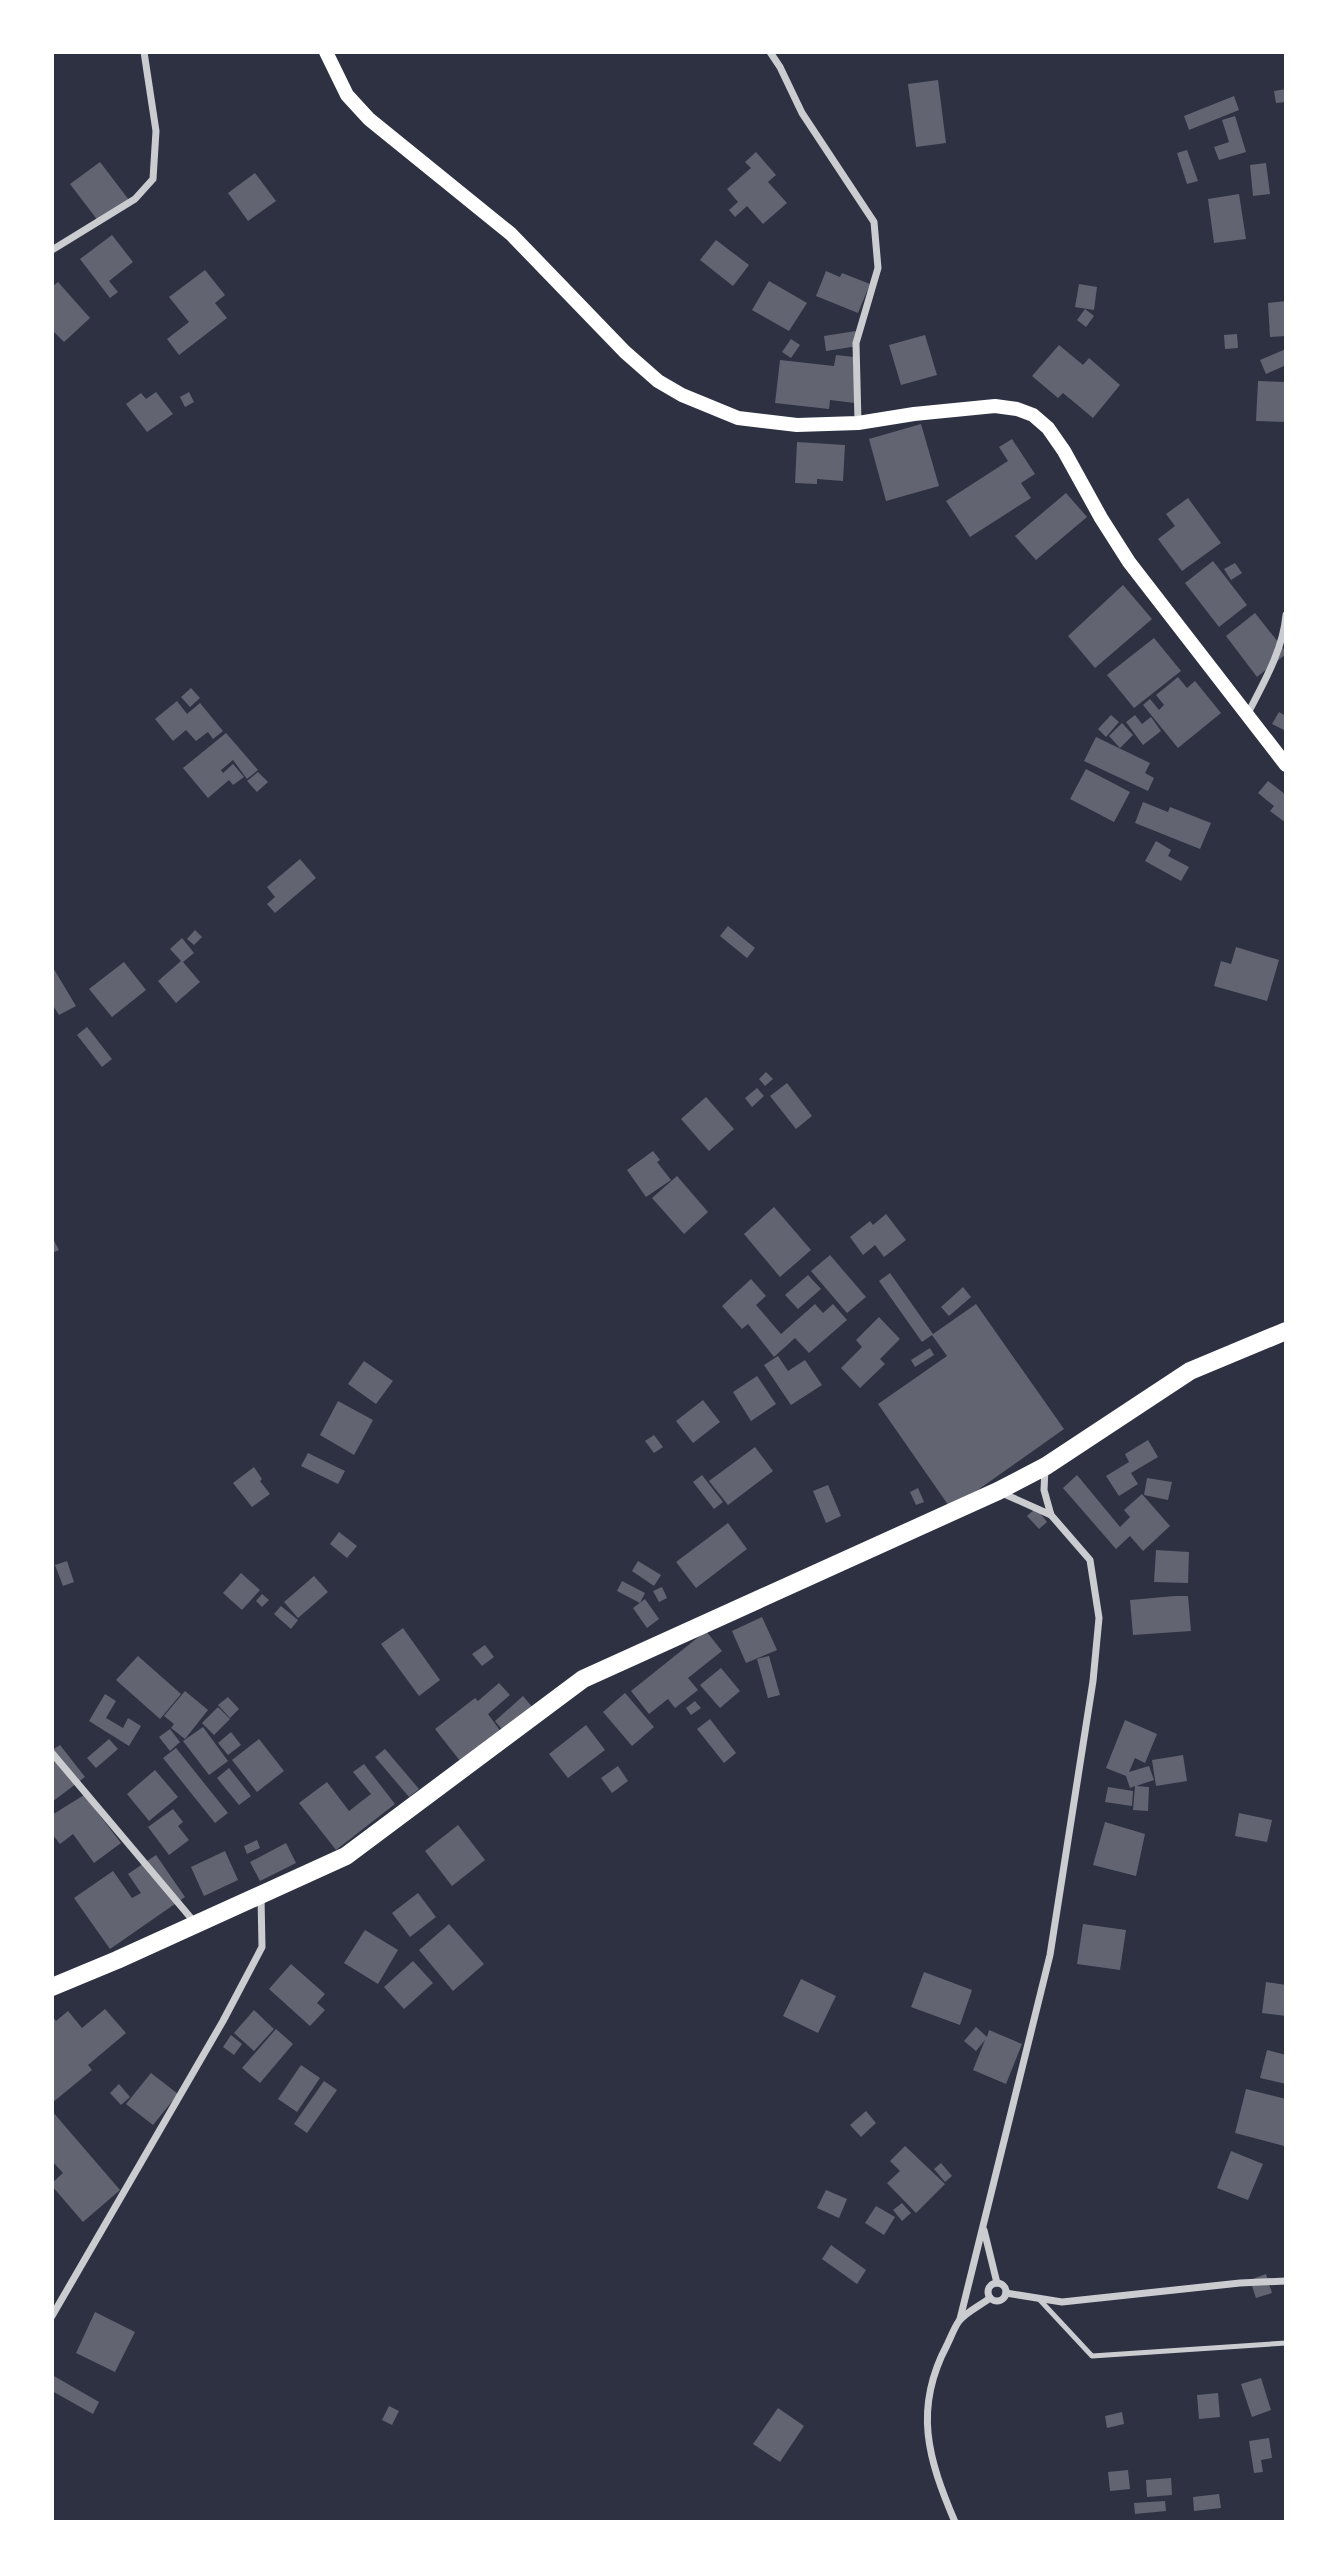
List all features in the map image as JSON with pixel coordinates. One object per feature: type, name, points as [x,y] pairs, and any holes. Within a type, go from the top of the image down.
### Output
[{"type":"main road","points":[[326,52],[347,95],[369,119],[511,234],[625,352],[658,381],[682,395],[738,418],[797,425],[858,423],[914,414],[995,407],[1017,409],[1033,415],[1048,429],[1064,451],[1129,562],[1286,765]]},
{"type":"main road","points":[[52,1987],[346,1856],[583,1679],[998,1491],[1045,1465],[1190,1371],[1286,1331]]},
{"type":"street","points":[[52,250],[135,199],[153,179],[156,131],[144,52]]},
{"type":"street","points":[[770,52],[802,113],[874,222],[877,268],[856,343],[858,423]]},
{"type":"street","points":[[1247,717],[1270,670],[1286,615]]},
{"type":"street","points":[[1045,1465],[1044,1490],[1051,1515]]},
{"type":"street","points":[[955,2522],[937,2479],[927,2440],[926,2414],[930,2385],[960,2319],[1050,1955],[1096,1656],[1099,1618],[1090,1560],[1051,1515],[998,1491]]},
{"type":"street","points":[[52,1753],[196,1924]]},
{"type":"street","points":[[52,2316],[223,2021],[262,1947],[260,1895]]},
{"type":"street","points":[[984,2229],[997,2284]]},
{"type":"street","points":[[1006,2293],[1062,2302],[1286,2280]]},
{"type":"street","points":[[997,2284],[1004,2287],[1006,2293],[1003,2299],[998,2301],[990,2298],[989,2287],[997,2284]]},
{"type":"street","points":[[960,2319],[990,2298]]},
{"type":"lane","points":[[1038,2298],[1092,2356],[1286,2343]]},
{"type":"building","points":[[938,80],[946,143],[916,147],[908,84]]},
{"type":"building","points":[[1286,89],[1286,102],[1276,103],[1274,91]]},
{"type":"building","points":[[1234,96],[1239,110],[1189,130],[1184,116]]},
{"type":"building","points":[[1235,116],[1246,152],[1219,160],[1214,147],[1229,142],[1222,120]]},
{"type":"building","points":[[1187,150],[1198,181],[1187,184],[1177,153]]},
{"type":"building","points":[[756,152],[776,175],[768,182],[787,203],[763,224],[747,206],[735,217],[729,210],[738,202],[727,189],[751,168],[745,162]]},
{"type":"building","points":[[100,162],[129,200],[99,222],[70,184]]},
{"type":"building","points":[[1266,163],[1270,194],[1253,196],[1250,165]]},
{"type":"building","points":[[255,173],[276,201],[248,221],[228,193]]},
{"type":"building","points":[[1239,194],[1246,239],[1214,243],[1208,199]]},
{"type":"building","points":[[112,235],[133,262],[109,281],[118,292],[110,298],[80,259]]},
{"type":"building","points":[[716,240],[749,265],[733,286],[700,260]]},
{"type":"building","points":[[205,270],[225,295],[215,303],[227,318],[179,355],[167,339],[189,322],[169,297]]},
{"type":"building","points":[[826,271],[840,277],[842,273],[870,284],[858,313],[816,296]]},
{"type":"building","points":[[769,281],[807,303],[789,331],[752,310]]},
{"type":"building","points":[[58,282],[90,318],[64,342],[52,330],[52,287]]},
{"type":"building","points":[[1079,284],[1097,287],[1094,310],[1075,307]]},
{"type":"building","points":[[1286,301],[1286,336],[1270,337],[1268,303]]},
{"type":"building","points":[[1085,309],[1094,316],[1086,327],[1077,320]]},
{"type":"building","points":[[856,331],[858,346],[826,351],[824,336]]},
{"type":"building","points":[[1237,334],[1238,348],[1225,349],[1224,335]]},
{"type":"building","points":[[925,335],[937,375],[901,385],[889,345]]},
{"type":"building","points":[[791,339],[800,345],[791,358],[782,352]]},
{"type":"building","points":[[1059,345],[1083,365],[1089,358],[1120,385],[1093,418],[1063,393],[1058,398],[1032,376]]},
{"type":"building","points":[[1286,349],[1286,365],[1266,374],[1260,360]]},
{"type":"building","points":[[836,355],[854,357],[853,370],[859,371],[855,403],[830,400],[829,409],[775,403],[780,360],[834,366]]},
{"type":"building","points":[[1258,381],[1286,382],[1286,422],[1256,421]]},
{"type":"building","points":[[156,392],[173,414],[147,432],[126,404],[141,393],[146,399]]},
{"type":"building","points":[[189,392],[194,402],[185,407],[180,397]]},
{"type":"building","points":[[921,424],[939,486],[886,501],[869,439]]},
{"type":"building","points":[[1012,439],[1035,474],[1021,483],[1031,498],[970,537],[946,501],[1008,461],[999,447]]},
{"type":"building","points":[[797,442],[845,445],[843,481],[817,479],[817,484],[795,483]]},
{"type":"building","points":[[1066,493],[1087,517],[1036,560],[1015,536]]},
{"type":"building","points":[[1188,498],[1221,543],[1182,571],[1158,539],[1175,526],[1166,514]]},
{"type":"building","points":[[1213,561],[1247,605],[1219,627],[1185,583]]},
{"type":"building","points":[[1235,563],[1242,573],[1231,580],[1224,569]]},
{"type":"building","points":[[1123,585],[1152,619],[1095,668],[1068,636]]},
{"type":"building","points":[[1255,613],[1286,652],[1257,677],[1226,636]]},
{"type":"building","points":[[1154,638],[1181,671],[1134,708],[1107,675]]},
{"type":"building","points":[[1178,677],[1187,688],[1195,681],[1221,713],[1178,748],[1143,705],[1150,699],[1159,710],[1164,705],[1156,695]]},
{"type":"building","points":[[191,688],[200,698],[190,707],[181,697]]},
{"type":"building","points":[[177,701],[187,714],[200,703],[223,731],[213,739],[208,732],[196,741],[186,730],[173,741],[155,719]]},
{"type":"building","points":[[1279,712],[1286,716],[1286,731],[1272,724]]},
{"type":"building","points":[[1111,715],[1119,722],[1106,737],[1098,729]]},
{"type":"building","points":[[1135,715],[1142,724],[1151,717],[1161,731],[1143,745],[1126,722]]},
{"type":"building","points":[[1122,723],[1133,735],[1120,748],[1109,736]]},
{"type":"building","points":[[226,733],[258,770],[247,779],[233,760],[221,770],[223,773],[233,764],[244,777],[233,785],[229,780],[208,798],[183,768]]},
{"type":"building","points":[[1096,737],[1150,763],[1145,773],[1154,778],[1148,791],[1084,761]]},
{"type":"building","points":[[1086,769],[1130,792],[1114,822],[1070,799]]},
{"type":"building","points":[[258,772],[268,782],[257,792],[247,781]]},
{"type":"building","points":[[1268,781],[1286,795],[1286,823],[1270,811],[1274,806],[1258,793]]},
{"type":"building","points":[[1143,802],[1168,812],[1170,807],[1211,823],[1200,849],[1135,823]]},
{"type":"building","points":[[1156,841],[1171,850],[1168,856],[1189,867],[1181,881],[1145,861]]},
{"type":"building","points":[[300,859],[316,878],[275,913],[267,904],[275,897],[267,887]]},
{"type":"building","points":[[728,926],[755,948],[747,958],[720,936]]},
{"type":"building","points":[[195,930],[202,937],[194,945],[187,939]]},
{"type":"building","points":[[182,938],[194,953],[183,962],[200,982],[176,1003],[158,981],[181,961],[170,949]]},
{"type":"building","points":[[1236,947],[1279,960],[1267,1001],[1214,986],[1221,961],[1231,964]]},
{"type":"building","points":[[124,962],[146,990],[112,1017],[89,989]]},
{"type":"building","points":[[52,966],[76,1006],[59,1015],[52,1004]]},
{"type":"building","points":[[87,1027],[112,1059],[102,1067],[77,1035]]},
{"type":"building","points":[[766,1072],[773,1079],[765,1086],[759,1079]]},
{"type":"building","points":[[787,1083],[812,1116],[796,1129],[770,1096]]},
{"type":"building","points":[[757,1088],[764,1096],[752,1107],[745,1098]]},
{"type":"building","points":[[706,1097],[734,1129],[709,1151],[681,1119]]},
{"type":"building","points":[[653,1151],[660,1160],[657,1162],[671,1180],[646,1197],[627,1170]]},
{"type":"building","points":[[677,1176],[708,1212],[684,1234],[652,1198]]},
{"type":"building","points":[[774,1207],[811,1250],[780,1277],[744,1234]]},
{"type":"building","points":[[886,1214],[906,1240],[884,1257],[875,1245],[863,1255],[850,1237],[870,1221],[873,1225]]},
{"type":"building","points":[[52,1237],[59,1250],[52,1253]]},
{"type":"building","points":[[830,1255],[866,1297],[847,1313],[811,1271]]},
{"type":"building","points":[[890,1273],[933,1334],[976,1304],[1064,1429],[951,1509],[878,1404],[947,1356],[932,1335],[922,1342],[879,1281]]},
{"type":"building","points":[[808,1275],[821,1289],[798,1309],[785,1295]]},
{"type":"building","points":[[751,1279],[766,1296],[756,1305],[781,1334],[815,1304],[823,1313],[833,1304],[847,1320],[809,1353],[795,1338],[774,1357],[748,1324],[742,1329],[722,1306]]},
{"type":"building","points":[[963,1287],[971,1297],[949,1316],[941,1307]]},
{"type":"building","points":[[879,1317],[900,1339],[880,1359],[885,1364],[860,1388],[841,1368],[862,1347],[856,1340]]},
{"type":"building","points":[[930,1348],[934,1355],[915,1367],[911,1360]]},
{"type":"building","points":[[778,1356],[788,1371],[805,1360],[822,1385],[791,1405],[764,1365]]},
{"type":"building","points":[[364,1361],[393,1381],[376,1404],[348,1384]]},
{"type":"building","points":[[757,1376],[776,1404],[751,1421],[733,1392]]},
{"type":"building","points":[[703,1400],[720,1422],[693,1443],[676,1421]]},
{"type":"building","points":[[338,1401],[373,1420],[354,1455],[320,1435]]},
{"type":"building","points":[[654,1435],[663,1447],[654,1453],[645,1441]]},
{"type":"building","points":[[1148,1440],[1158,1457],[1131,1473],[1138,1484],[1119,1496],[1106,1476],[1129,1462],[1125,1454]]},
{"type":"building","points":[[755,1447],[773,1471],[728,1505],[709,1481]]},
{"type":"building","points":[[308,1453],[345,1471],[338,1484],[301,1466]]},
{"type":"building","points":[[254,1467],[270,1494],[252,1507],[233,1483]]},
{"type":"building","points":[[702,1475],[723,1502],[714,1509],[693,1482]]},
{"type":"building","points":[[1077,1475],[1120,1527],[1130,1517],[1124,1510],[1142,1494],[1170,1526],[1143,1551],[1130,1536],[1116,1549],[1063,1488]]},
{"type":"building","points":[[1147,1478],[1172,1482],[1168,1500],[1144,1495]]},
{"type":"building","points":[[828,1485],[841,1516],[826,1523],[813,1491]]},
{"type":"building","points":[[918,1488],[924,1502],[916,1505],[910,1492]]},
{"type":"building","points":[[1036,1508],[1047,1522],[1039,1529],[1027,1516]]},
{"type":"building","points":[[728,1523],[747,1549],[696,1588],[676,1562]]},
{"type":"building","points":[[339,1532],[357,1546],[347,1558],[330,1544]]},
{"type":"building","points":[[1156,1550],[1189,1552],[1188,1583],[1154,1582]]},
{"type":"building","points":[[67,1561],[74,1582],[63,1586],[55,1565]]},
{"type":"building","points":[[638,1561],[661,1575],[654,1586],[632,1571]]},
{"type":"building","points":[[241,1573],[260,1590],[242,1610],[223,1593]]},
{"type":"building","points":[[314,1576],[328,1592],[298,1618],[284,1602]]},
{"type":"building","points":[[622,1581],[645,1593],[640,1603],[617,1591]]},
{"type":"building","points":[[662,1587],[667,1598],[659,1602],[653,1591]]},
{"type":"building","points":[[262,1594],[269,1600],[262,1607],[256,1601]]},
{"type":"building","points":[[1188,1596],[1191,1631],[1133,1635],[1130,1600]]},
{"type":"building","points":[[645,1599],[659,1619],[647,1628],[633,1608]]},
{"type":"building","points":[[281,1606],[298,1620],[291,1629],[274,1614]]},
{"type":"building","points":[[762,1617],[777,1650],[746,1663],[732,1631]]},
{"type":"building","points":[[403,1628],[440,1680],[419,1696],[381,1644]]},
{"type":"building","points":[[706,1631],[722,1651],[688,1678],[698,1690],[675,1708],[668,1699],[649,1714],[631,1691]]},
{"type":"building","points":[[485,1645],[494,1657],[482,1666],[472,1654]]},
{"type":"building","points":[[138,1656],[181,1694],[160,1719],[116,1680]]},
{"type":"building","points":[[769,1656],[780,1695],[768,1698],[757,1659]]},
{"type":"building","points":[[721,1668],[740,1691],[720,1708],[700,1685]]},
{"type":"building","points":[[499,1683],[510,1695],[488,1714],[504,1736],[464,1766],[435,1729],[475,1698],[478,1701]]},
{"type":"building","points":[[185,1691],[208,1710],[185,1739],[171,1728],[174,1724],[164,1716]]},
{"type":"building","points":[[625,1693],[654,1727],[632,1746],[603,1712]]},
{"type":"building","points":[[105,1694],[116,1701],[106,1718],[123,1728],[128,1718],[141,1726],[129,1746],[89,1721]]},
{"type":"building","points":[[523,1696],[533,1708],[505,1733],[495,1721]]},
{"type":"building","points":[[228,1697],[239,1709],[230,1718],[218,1705]]},
{"type":"building","points":[[695,1701],[701,1708],[691,1715],[686,1708]]},
{"type":"building","points":[[218,1707],[230,1719],[214,1735],[202,1723]]},
{"type":"building","points":[[710,1719],[736,1753],[724,1763],[697,1729]]},
{"type":"building","points":[[1125,1720],[1157,1734],[1145,1763],[1135,1758],[1129,1772],[1149,1766],[1154,1780],[1136,1786],[1149,1787],[1148,1811],[1133,1810],[1135,1786],[1130,1788],[1126,1776],[1106,1768]]},
{"type":"building","points":[[586,1725],[605,1750],[568,1778],[549,1754]]},
{"type":"building","points":[[203,1727],[228,1761],[209,1775],[183,1741]]},
{"type":"building","points":[[170,1729],[180,1742],[170,1751],[159,1737]]},
{"type":"building","points":[[231,1732],[241,1745],[228,1755],[218,1743]]},
{"type":"building","points":[[109,1739],[118,1749],[96,1768],[87,1758]]},
{"type":"building","points":[[259,1739],[284,1771],[257,1792],[232,1760]]},
{"type":"building","points":[[60,1745],[85,1777],[52,1802],[52,1750]]},
{"type":"building","points":[[176,1748],[228,1813],[215,1823],[163,1758]]},
{"type":"building","points":[[385,1749],[419,1789],[409,1797],[375,1757]]},
{"type":"building","points":[[1183,1755],[1187,1781],[1156,1786],[1152,1760]]},
{"type":"building","points":[[364,1764],[395,1804],[336,1850],[299,1803],[327,1782],[349,1811],[371,1794],[353,1772]]},
{"type":"building","points":[[618,1766],[628,1781],[612,1793],[601,1778]]},
{"type":"building","points":[[229,1768],[251,1796],[239,1805],[217,1778]]},
{"type":"building","points":[[155,1770],[178,1797],[149,1821],[127,1794]]},
{"type":"building","points":[[1108,1787],[1133,1791],[1132,1806],[1105,1802]]},
{"type":"building","points":[[84,1795],[121,1843],[94,1863],[73,1834],[60,1844],[52,1834],[52,1815]]},
{"type":"building","points":[[173,1809],[183,1822],[178,1826],[189,1840],[169,1855],[148,1827]]},
{"type":"building","points":[[1239,1813],[1272,1820],[1267,1842],[1235,1836]]},
{"type":"building","points":[[1105,1822],[1145,1834],[1136,1876],[1093,1865]]},
{"type":"building","points":[[458,1825],[485,1860],[452,1886],[425,1851]]},
{"type":"building","points":[[257,1840],[260,1848],[247,1854],[244,1846]]},
{"type":"building","points":[[286,1843],[296,1863],[260,1881],[250,1862]]},
{"type":"building","points":[[225,1851],[238,1880],[204,1896],[191,1867]]},
{"type":"building","points":[[156,1855],[185,1897],[110,1949],[74,1898],[113,1871],[132,1898],[141,1893],[128,1874]]},
{"type":"building","points":[[418,1893],[436,1917],[410,1937],[392,1913]]},
{"type":"building","points":[[449,1924],[484,1964],[453,1991],[419,1950]]},
{"type":"building","points":[[1083,1924],[1126,1930],[1120,1970],[1077,1964]]},
{"type":"building","points":[[365,1930],[398,1950],[378,1984],[344,1963]]},
{"type":"building","points":[[413,1961],[433,1983],[404,2009],[384,1987]]},
{"type":"building","points":[[291,1964],[325,1994],[317,2003],[325,2010],[310,2026],[269,1989]]},
{"type":"building","points":[[924,1972],[972,1990],[960,2025],[911,2007]]},
{"type":"building","points":[[801,1979],[836,1996],[818,2033],[783,2016]]},
{"type":"building","points":[[1266,1982],[1286,1985],[1286,2016],[1262,2013]]},
{"type":"building","points":[[105,2009],[126,2033],[88,2065],[92,2070],[52,2103],[52,2016],[56,2021],[68,2011],[82,2028]]},
{"type":"building","points":[[254,2010],[274,2029],[254,2051],[234,2033]]},
{"type":"building","points":[[976,2027],[987,2037],[989,2030],[1022,2044],[1006,2084],[973,2070],[985,2040],[976,2051],[964,2041]]},
{"type":"building","points":[[276,2029],[293,2044],[260,2083],[242,2068]]},
{"type":"building","points":[[231,2035],[242,2044],[234,2055],[223,2047]]},
{"type":"building","points":[[1267,2050],[1286,2055],[1286,2084],[1260,2078]]},
{"type":"building","points":[[301,2065],[320,2078],[297,2112],[278,2099]]},
{"type":"building","points":[[151,2073],[178,2094],[153,2125],[126,2104]]},
{"type":"building","points":[[324,2081],[337,2090],[307,2133],[294,2124]]},
{"type":"building","points":[[119,2084],[130,2097],[121,2105],[110,2093]]},
{"type":"building","points":[[1246,2089],[1286,2099],[1284,2146],[1235,2133]]},
{"type":"building","points":[[52,2111],[120,2190],[83,2222],[52,2186],[63,2173],[52,2161]]},
{"type":"building","points":[[866,2111],[876,2123],[861,2137],[850,2125]]},
{"type":"building","points":[[905,2146],[945,2184],[916,2213],[887,2183],[900,2171],[890,2161]]},
{"type":"building","points":[[1231,2151],[1263,2164],[1248,2200],[1217,2188]]},
{"type":"building","points":[[941,2163],[952,2176],[945,2182],[934,2169]]},
{"type":"building","points":[[826,2190],[847,2199],[839,2218],[817,2208]]},
{"type":"building","points":[[902,2203],[911,2213],[902,2221],[893,2210]]},
{"type":"building","points":[[876,2206],[895,2217],[884,2235],[865,2223]]},
{"type":"building","points":[[831,2245],[866,2270],[857,2284],[822,2259]]},
{"type":"building","points":[[1266,2274],[1272,2293],[1256,2298],[1250,2280]]},
{"type":"building","points":[[95,2312],[135,2332],[115,2372],[76,2353]]},
{"type":"building","points":[[54,2376],[99,2402],[93,2414],[52,2391]]},
{"type":"building","points":[[1261,2378],[1271,2410],[1252,2417],[1241,2384]]},
{"type":"building","points":[[1218,2393],[1220,2417],[1199,2419],[1197,2395]]},
{"type":"building","points":[[389,2406],[399,2411],[392,2425],[382,2420]]},
{"type":"building","points":[[778,2408],[804,2426],[780,2462],[753,2444]]},
{"type":"building","points":[[1122,2412],[1124,2424],[1107,2428],[1105,2416]]},
{"type":"building","points":[[1269,2438],[1272,2458],[1261,2460],[1263,2472],[1254,2473],[1249,2441]]},
{"type":"building","points":[[1128,2470],[1130,2489],[1110,2491],[1108,2472]]},
{"type":"building","points":[[1171,2478],[1172,2495],[1147,2497],[1146,2480]]},
{"type":"building","points":[[1219,2494],[1221,2508],[1194,2511],[1193,2497]]},
{"type":"building","points":[[1165,2501],[1166,2511],[1135,2514],[1134,2503]]}]
